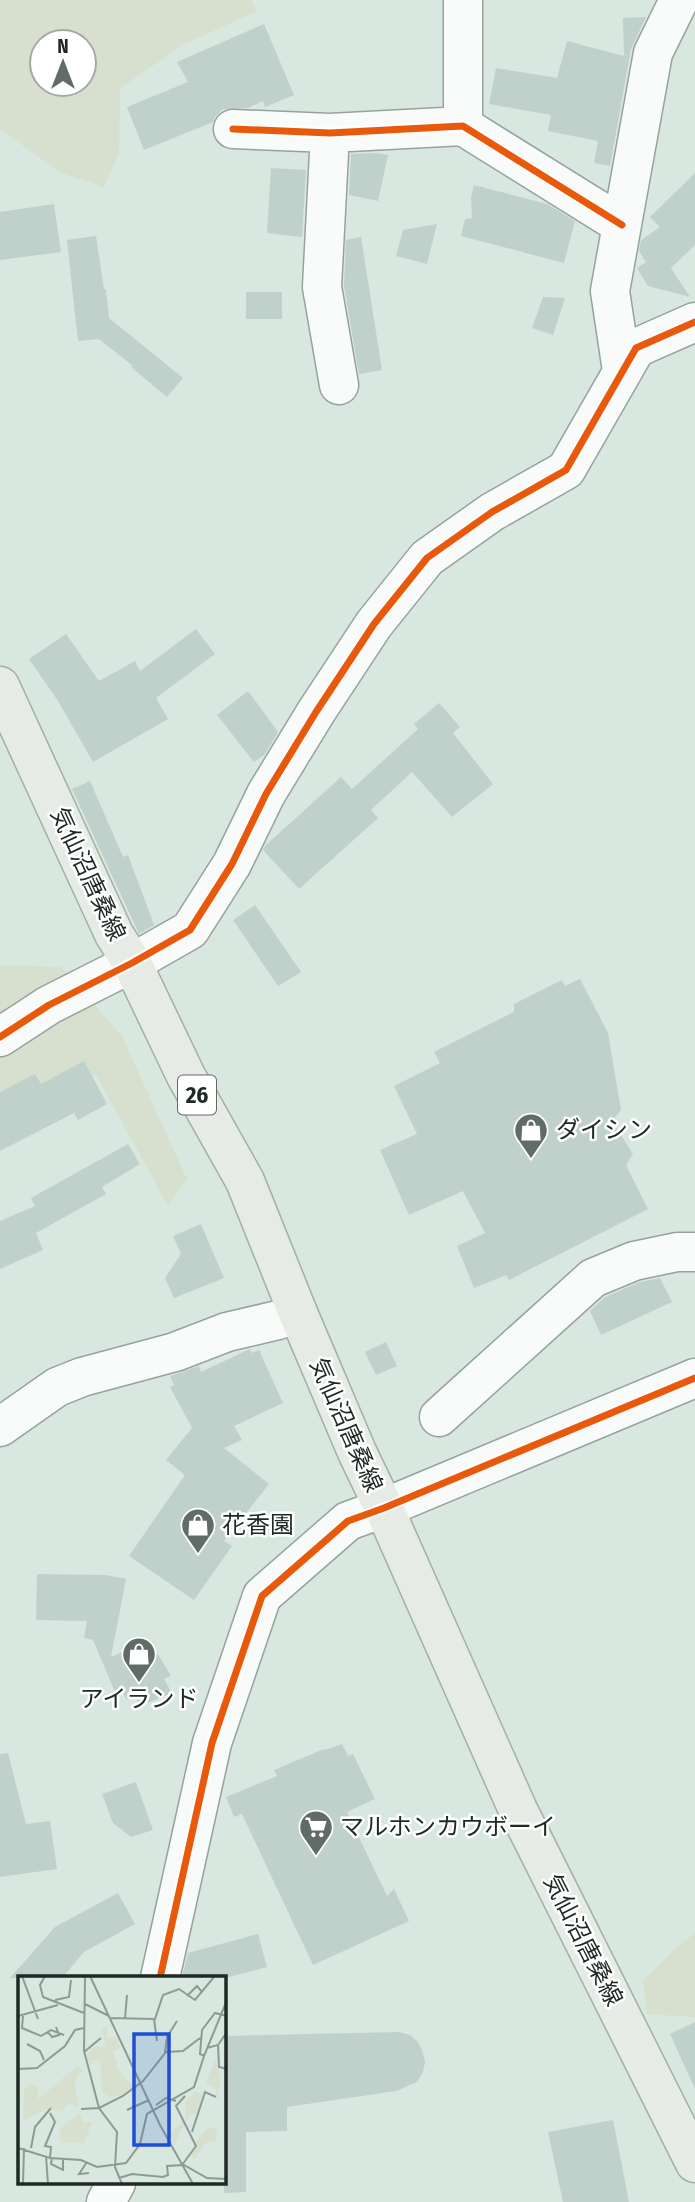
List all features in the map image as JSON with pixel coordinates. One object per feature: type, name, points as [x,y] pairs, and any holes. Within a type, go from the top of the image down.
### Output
[{"type":"main road","name":"気仙沼唐桑線","points":[[0,686],[114,934],[132,963],[187,1076],[245,1181],[357,1452],[518,1810],[695,2163]]},
{"type":"street","points":[[463,0],[463,126]]},
{"type":"street","points":[[622,371],[610,291],[653,54],[679,0]]},
{"type":"street","points":[[233,129],[330,133],[463,126],[622,225]]},
{"type":"street","points":[[330,133],[322,287],[339,385]]},
{"type":"street","points":[[0,1037],[50,1005],[190,930],[232,864],[266,793],[316,712],[374,624],[427,558],[492,512],[566,470],[636,348],[695,322]]},
{"type":"street","points":[[439,1417],[593,1278],[634,1261],[677,1252],[695,1252]]},
{"type":"street","points":[[0,1427],[57,1387],[82,1377],[175,1352],[226,1332],[298,1314]]},
{"type":"street","points":[[160,1976],[212,1743],[262,1596],[348,1521],[695,1378]]},
{"type":"street","points":[[106,2202],[115,2184]]},
{"type":"green space","points":[[0,0],[251,0],[257,11],[185,44],[120,88],[119,154],[104,187],[61,173],[0,129]]},
{"type":"green space","points":[[0,965],[61,967],[122,1036],[187,1179],[168,1206],[96,1075],[0,1122]]},
{"type":"green space","points":[[695,1933],[695,2017],[647,2014],[643,1981]]},
{"type":"building","points":[[646,17],[631,49],[610,166],[594,163],[598,141],[548,131],[551,115],[489,104],[496,68],[557,78],[567,41],[624,56],[623,18]]},
{"type":"building","points":[[264,24],[294,95],[265,107],[263,101],[248,108],[223,109],[213,122],[144,150],[127,107],[188,82],[177,62]]},
{"type":"building","points":[[351,154],[388,155],[378,201],[349,195]]},
{"type":"building","points":[[271,168],[306,170],[302,237],[267,233]]},
{"type":"building","points":[[695,173],[695,245],[671,268],[690,297],[648,286],[637,268],[646,262],[639,251],[641,240],[660,227],[650,217]]},
{"type":"building","points":[[474,185],[547,204],[575,221],[564,263],[461,236],[465,219],[472,218],[471,197]]},
{"type":"building","points":[[54,204],[61,252],[0,260],[0,212]]},
{"type":"building","points":[[437,224],[427,264],[396,256],[403,230]]},
{"type":"building","points":[[96,236],[109,318],[183,378],[167,397],[99,339],[78,341],[67,240]]},
{"type":"building","points":[[361,237],[382,370],[359,374],[344,286],[346,240]]},
{"type":"building","points":[[246,292],[282,292],[282,319],[246,319]]},
{"type":"building","points":[[543,297],[565,298],[553,335],[532,328]]},
{"type":"building","points":[[196,629],[215,654],[156,698],[168,719],[93,762],[58,701],[29,659],[66,634],[99,681],[135,661],[140,671]]},
{"type":"building","points":[[248,691],[278,732],[265,754],[254,762],[217,715]]},
{"type":"building","points":[[439,703],[460,727],[453,733],[493,784],[452,817],[412,772],[371,810],[378,818],[299,889],[263,850],[265,846],[341,777],[352,789],[418,729],[414,724]]},
{"type":"building","points":[[90,781],[123,857],[128,855],[154,925],[139,934],[72,789]]},
{"type":"building","points":[[255,905],[301,972],[278,986],[233,920]]},
{"type":"building","points":[[580,979],[608,1033],[621,1110],[612,1121],[633,1154],[626,1165],[648,1209],[509,1280],[506,1275],[474,1288],[457,1246],[485,1233],[463,1191],[409,1215],[380,1150],[417,1134],[394,1086],[440,1063],[434,1052],[514,1012],[514,1004],[562,980],[565,986]]},
{"type":"building","points":[[84,1061],[107,1104],[78,1120],[74,1113],[0,1151],[0,1092],[35,1074],[41,1084]]},
{"type":"building","points":[[128,1144],[140,1164],[102,1187],[106,1194],[36,1233],[43,1250],[0,1269],[0,1221],[35,1206],[31,1198]]},
{"type":"building","points":[[201,1224],[224,1278],[174,1298],[165,1278],[181,1254],[173,1236]]},
{"type":"building","points":[[660,1278],[672,1302],[601,1335],[590,1311],[605,1297],[640,1282]]},
{"type":"building","points":[[386,1342],[397,1366],[376,1375],[365,1352]]},
{"type":"building","points":[[250,1349],[252,1353],[259,1350],[283,1403],[234,1426],[242,1440],[224,1448],[269,1484],[224,1541],[232,1546],[194,1600],[129,1556],[185,1475],[166,1460],[192,1428],[170,1387],[174,1385],[170,1376],[199,1366],[201,1372]]},
{"type":"building","points":[[37,1574],[106,1575],[126,1579],[111,1657],[145,1641],[152,1656],[158,1654],[171,1676],[164,1679],[172,1693],[140,1706],[135,1697],[127,1700],[121,1689],[115,1692],[93,1640],[84,1638],[87,1621],[36,1620]]},
{"type":"building","name":"マルホンカウボーイ","points":[[342,1744],[348,1756],[353,1754],[375,1799],[347,1812],[387,1896],[394,1889],[409,1921],[313,1965],[242,1814],[234,1817],[226,1797],[277,1776],[274,1770]]},
{"type":"building","points":[[8,1753],[26,1824],[50,1821],[57,1869],[0,1877],[0,1754]]},
{"type":"building","points":[[136,1782],[153,1830],[131,1837],[113,1823],[102,1794]]},
{"type":"building","points":[[118,1893],[135,1924],[84,1952],[64,1976],[10,1978],[55,1927]]},
{"type":"building","points":[[258,1934],[267,1967],[226,1978],[182,1976],[188,1953]]},
{"type":"building","points":[[695,2022],[695,2089],[670,2034]]},
{"type":"building","points":[[399,2032],[410,2035],[418,2042],[425,2062],[417,2082],[396,2091],[287,2107],[287,2131],[246,2132],[246,2192],[224,2193],[226,2036]]},
{"type":"building","points":[[613,2120],[629,2202],[563,2202],[548,2132]]},
{"type":"cycle path","points":[[233,129],[330,133],[463,126],[622,225]]},
{"type":"cycle path","points":[[0,1037],[49,1005],[190,930],[232,864],[266,794],[316,712],[374,624],[427,558],[492,512],[566,470],[636,348],[695,322]]},
{"type":"cycle path","points":[[160,1976],[212,1743],[262,1596],[348,1521],[695,1378]]},
{"type":"place","name":"ダイシン","points":[[531,1160]]},
{"type":"place","name":"花香園","points":[[198,1555]]},
{"type":"place","name":"アイランド","points":[[139,1684]]},
{"type":"place","name":"マルホンカウボーイ","points":[[316,1857]]}]
